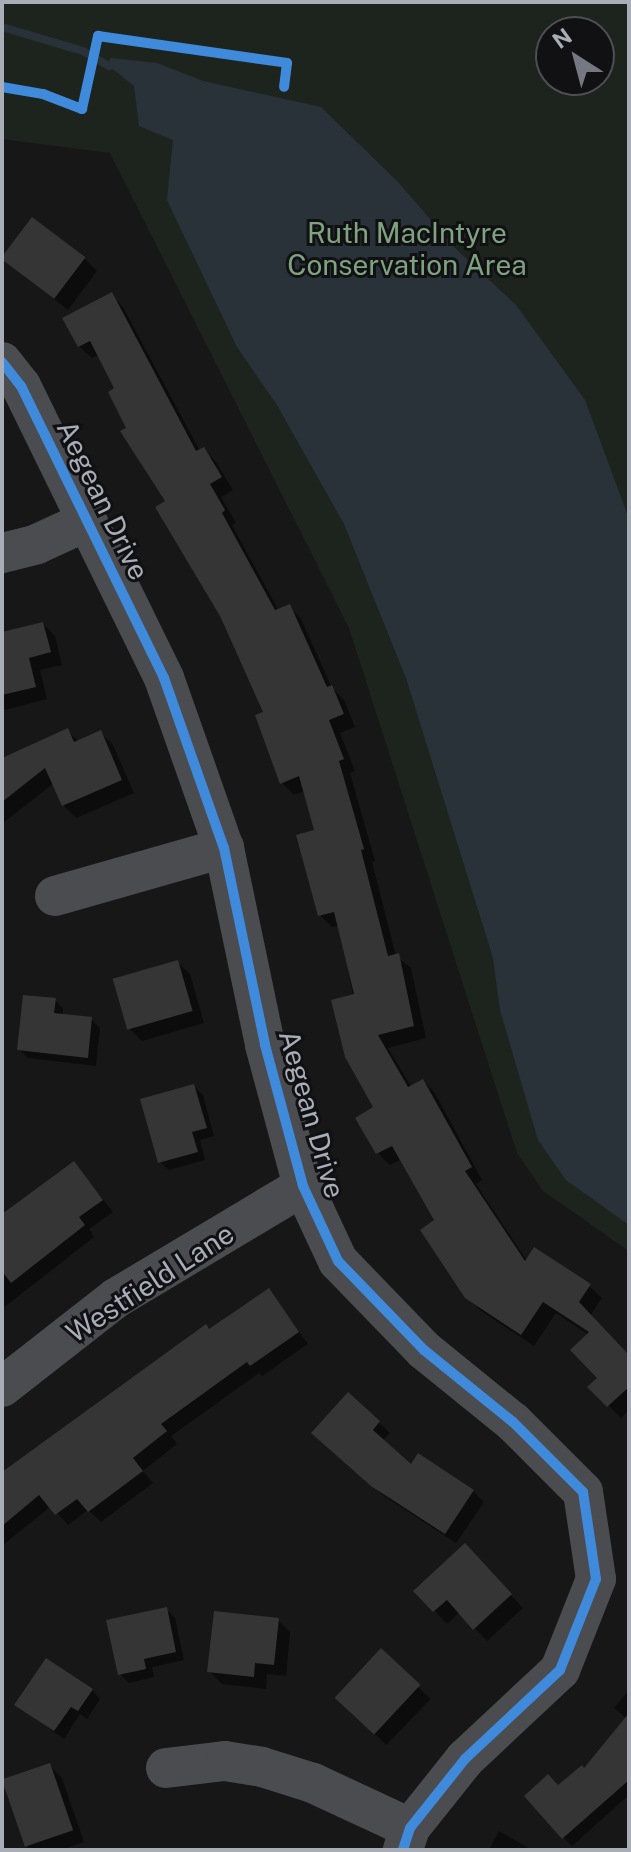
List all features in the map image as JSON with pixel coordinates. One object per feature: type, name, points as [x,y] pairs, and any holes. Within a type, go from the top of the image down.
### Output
[{"type":"street","name":"Aegean Drive","points":[[2,362],[21,386],[164,678],[224,848],[265,1045],[303,1186],[338,1261],[424,1350],[513,1422],[583,1492],[596,1579],[560,1670],[465,1759],[406,1839]]},
{"type":"street","name":"Aegean Drive","points":[[2,553],[37,544],[87,521]]},
{"type":"street","points":[[55,896],[224,848]]},
{"type":"street","name":"Westfield Lane","points":[[2,1387],[116,1298],[303,1186]]},
{"type":"street","points":[[166,1768],[225,1761],[262,1767],[313,1783],[406,1839]]},
{"type":"green space","name":"Ruth MacIntyre Conservation Area","points":[[2,2],[629,2],[629,1251],[543,1191],[517,1153],[349,628],[110,153],[2,139]]},
{"type":"shaded area","points":[[110,58],[157,63],[203,81],[321,107],[398,182],[457,250],[516,305],[585,400],[629,519],[629,1225],[566,1180],[538,1140],[500,1010],[493,958],[406,678],[344,524],[277,405],[237,347],[167,200],[173,140],[139,126],[134,86],[109,66]]},
{"type":"building","points":[[32,217],[86,257],[54,299],[2,260]]},
{"type":"building","points":[[112,292],[196,451],[204,447],[222,477],[210,484],[225,510],[222,513],[275,610],[290,604],[327,687],[332,685],[344,714],[329,720],[344,759],[339,761],[364,849],[361,850],[388,956],[399,953],[414,1026],[378,1035],[408,1087],[423,1079],[472,1167],[465,1171],[525,1261],[534,1247],[591,1284],[579,1302],[629,1355],[629,1387],[607,1407],[587,1387],[597,1378],[570,1350],[589,1332],[543,1302],[521,1335],[465,1298],[420,1230],[434,1220],[392,1146],[376,1154],[355,1118],[373,1107],[345,1057],[331,1000],[354,994],[334,912],[318,916],[296,835],[314,830],[299,776],[280,784],[255,715],[263,712],[220,616],[155,507],[165,501],[120,431],[126,428],[108,392],[114,388],[90,341],[78,347],[62,318]]},
{"type":"building","points":[[43,622],[51,652],[29,658],[36,687],[2,695],[2,632]]},
{"type":"building","points":[[68,728],[74,742],[101,730],[122,780],[62,806],[45,768],[2,802],[2,758]]},
{"type":"building","points":[[178,960],[193,1011],[127,1030],[113,979]]},
{"type":"building","points":[[23,995],[56,998],[54,1013],[92,1017],[88,1058],[17,1050]]},
{"type":"building","points":[[194,1084],[207,1128],[192,1132],[198,1152],[158,1163],[140,1099]]},
{"type":"building","points":[[74,1161],[103,1200],[79,1217],[85,1225],[11,1283],[2,1271],[2,1214]]},
{"type":"building","points":[[269,1288],[299,1332],[250,1366],[247,1362],[161,1424],[167,1431],[133,1458],[143,1471],[88,1512],[77,1499],[55,1515],[39,1495],[2,1526],[2,1472],[206,1324],[209,1329]]},
{"type":"building","points":[[348,1392],[380,1421],[373,1430],[411,1464],[418,1453],[474,1490],[445,1534],[371,1486],[311,1433]]},
{"type":"building","points":[[465,1543],[512,1594],[473,1630],[447,1600],[433,1612],[413,1591]]},
{"type":"building","points":[[167,1607],[176,1652],[144,1659],[146,1669],[118,1675],[106,1620]]},
{"type":"building","points":[[214,1611],[279,1618],[274,1665],[255,1663],[254,1677],[207,1672]]},
{"type":"building","points":[[381,1648],[420,1685],[374,1735],[335,1698]]},
{"type":"building","points":[[46,1658],[93,1689],[78,1711],[71,1707],[54,1731],[14,1705]]},
{"type":"building","points":[[629,1713],[629,1780],[562,1839],[524,1796],[548,1774],[558,1785],[582,1765],[584,1768]]},
{"type":"building","points":[[50,1763],[73,1830],[25,1847],[2,1780]]},
{"type":"waterway","points":[[2,27],[83,51],[109,66]]},
{"type":"cycle path","points":[[2,87],[43,94],[82,109],[98,36],[287,63],[284,87]]},
{"type":"cycle path","points":[[2,362],[21,386],[164,678],[224,848],[265,1045],[303,1186],[338,1261],[424,1350],[513,1422],[583,1492],[596,1579],[560,1670],[465,1759],[410,1828],[403,1850]]}]
